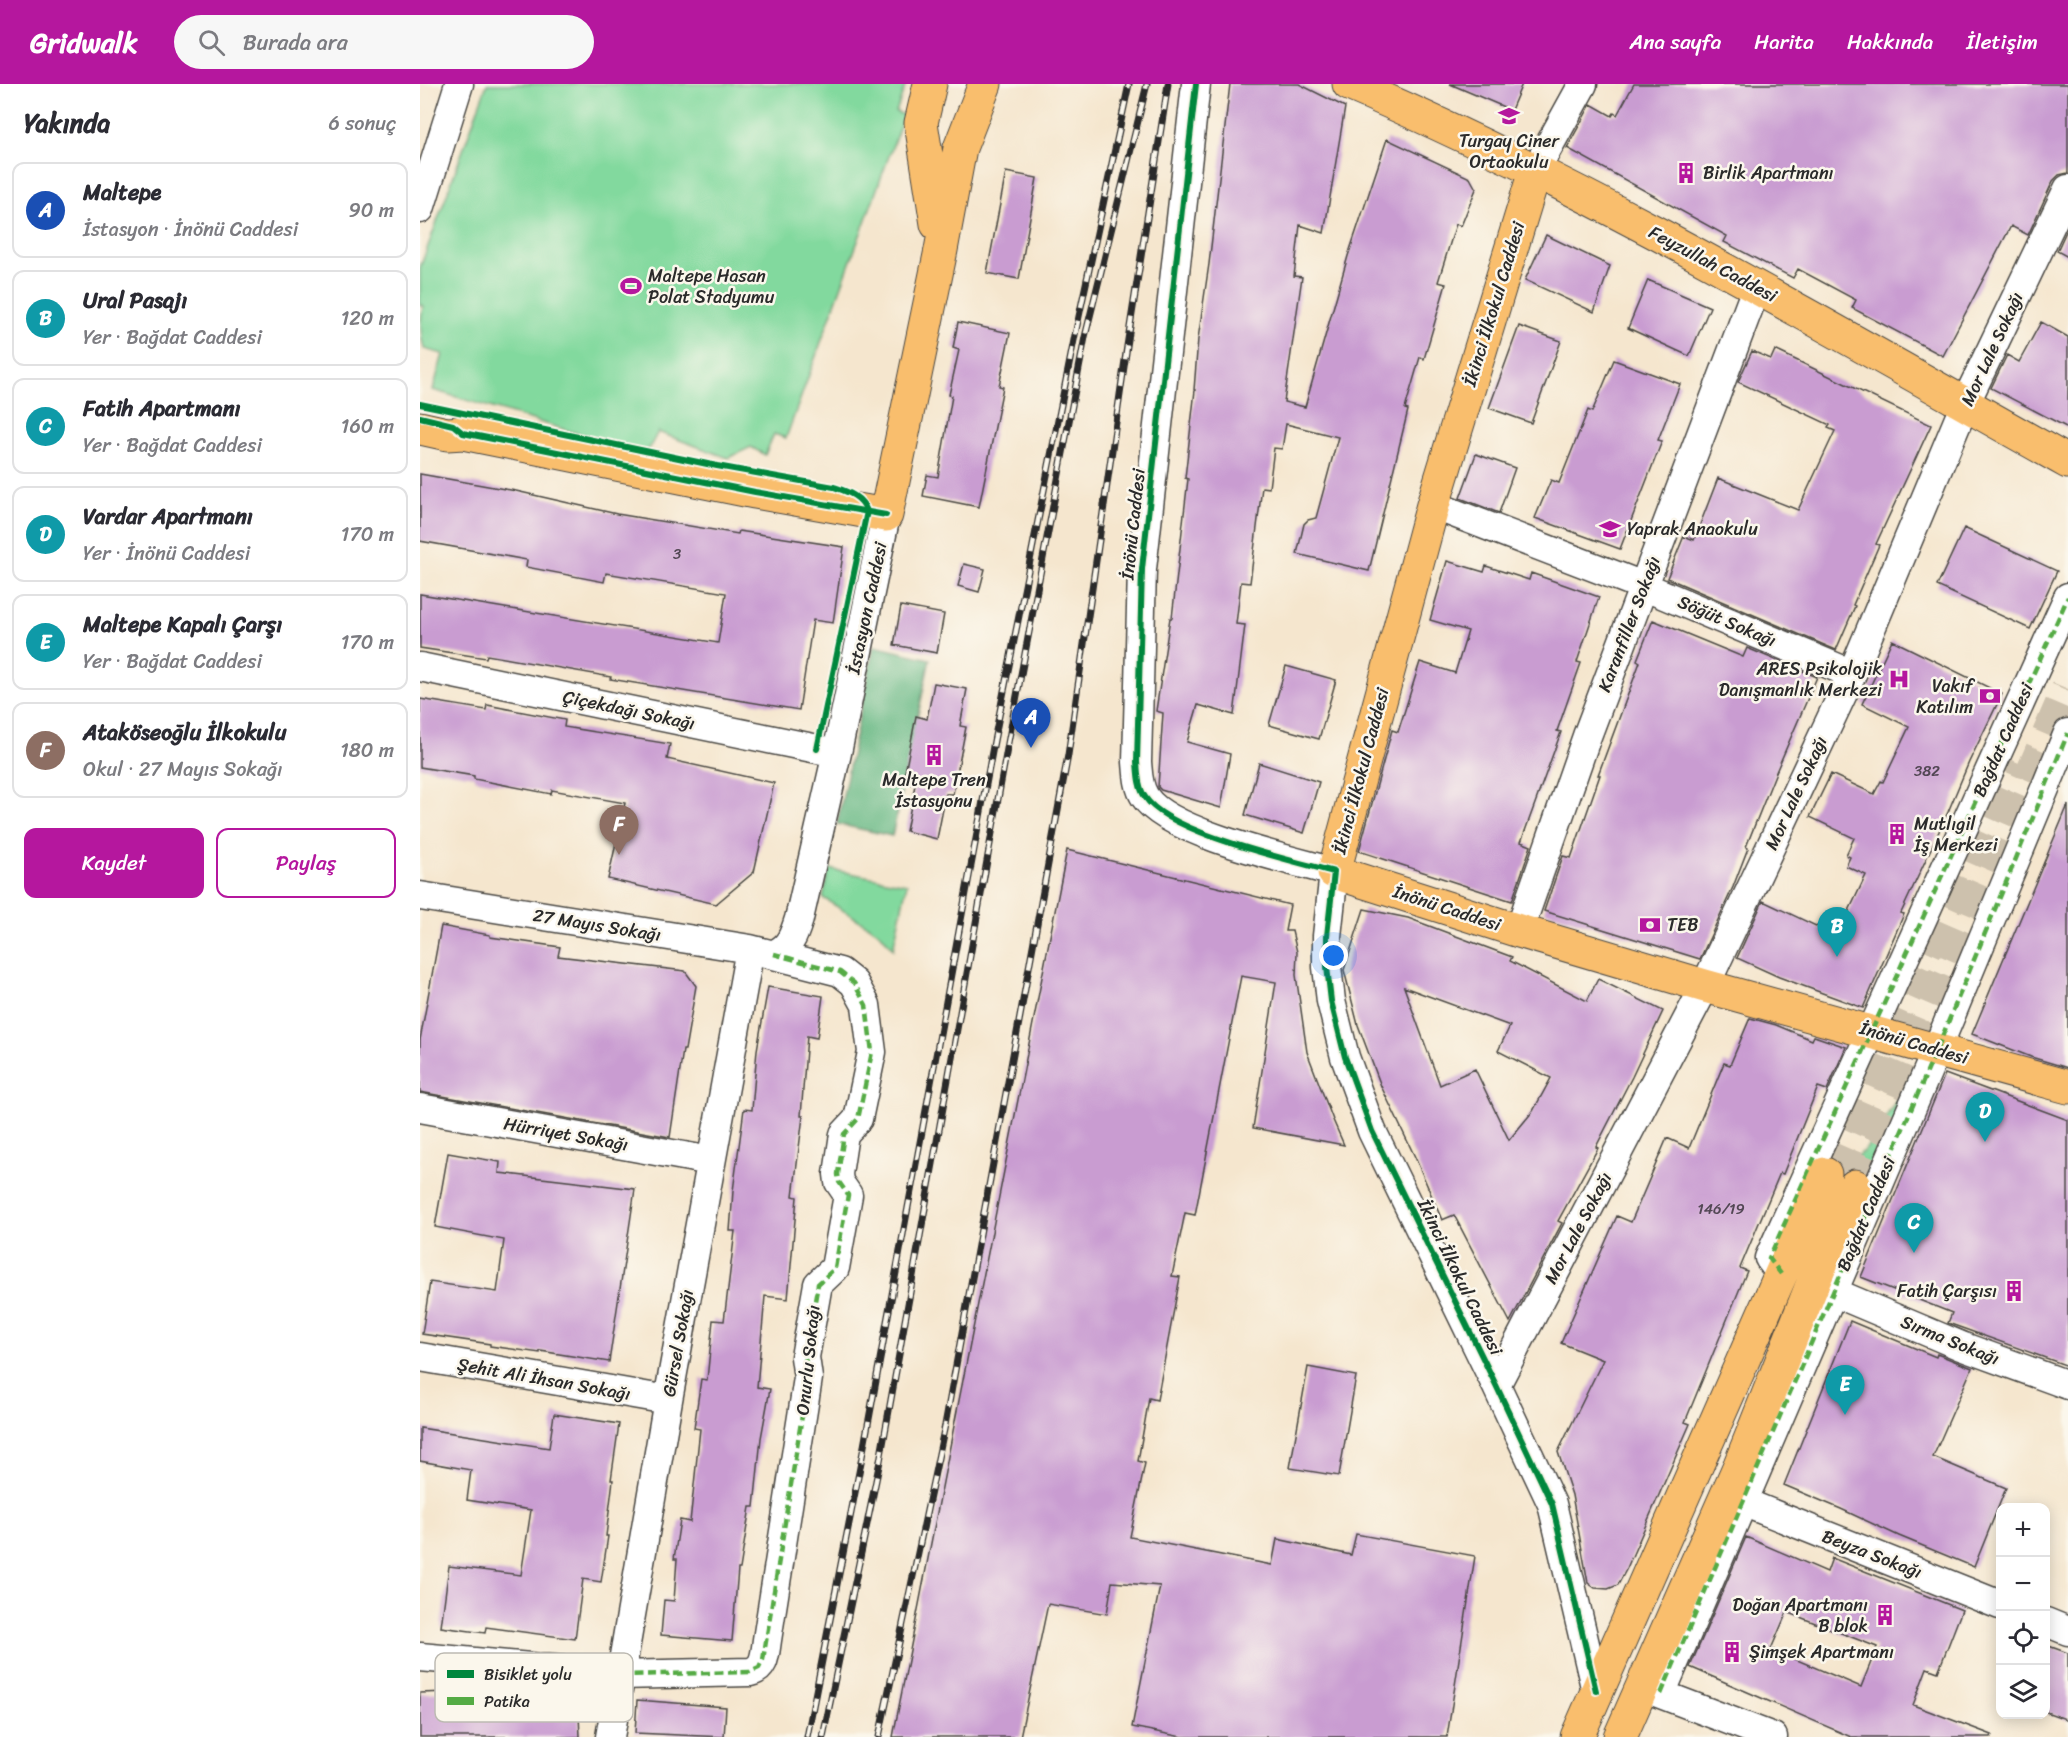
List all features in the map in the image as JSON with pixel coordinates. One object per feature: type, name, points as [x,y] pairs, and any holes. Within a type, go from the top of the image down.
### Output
[{"type":"main road","points":[[930,84],[921,123],[941,250]]},
{"type":"main road","name":"Feyzullah Caddesi","points":[[1349,84],[1405,108],[1535,171],[1757,286],[2068,462]]},
{"type":"main road","points":[[1378,84],[1405,108]]},
{"type":"main road","points":[[941,250],[960,148],[984,85]]},
{"type":"main road","name":"İkinci İlkokul Caddesi","points":[[1334,872],[1433,505],[1535,171]]},
{"type":"main road","name":"İstasyon Caddesi","points":[[886,515],[941,250]]},
{"type":"main road","points":[[420,417],[453,425],[463,433]]},
{"type":"main road","points":[[420,428],[447,434],[463,433],[755,492],[886,515]]},
{"type":"main road","name":"İnönü Caddesi","points":[[1334,872],[1519,931],[1705,986],[2068,1087]]},
{"type":"main road","points":[[1577,1737],[1825,1174]]},
{"type":"main road","name":"Bağdat Caddesi","points":[[1620,1737],[1652,1691],[1740,1465],[1855,1186]]},
{"type":"street","points":[[420,209],[459,84]]},
{"type":"street","name":"İnönü Caddesi","points":[[1196,84],[1142,569],[1138,781],[1144,796],[1153,806],[1180,823],[1221,839],[1334,872]]},
{"type":"street","name":"İkinci İlkokul Caddesi","points":[[1535,171],[1583,84]]},
{"type":"street","name":"Mor Lale Sokağı","points":[[1496,1384],[1705,986],[1852,674],[1965,404],[2068,189]]},
{"type":"street","name":"Karanfiller Sokağı","points":[[1519,931],[1587,736],[1757,286]]},
{"type":"street","name":"Söğüt Sokağı","points":[[1433,505],[1643,586],[1852,674]]},
{"type":"street","name":"İstasyon Caddesi","points":[[762,952],[783,951],[789,945],[796,928],[837,753],[886,515]]},
{"type":"street","name":"Bağdat Caddesi","points":[[1781,1274],[1769,1258],[2068,597]]},
{"type":"street","name":"Çiçekdağı Sokağı","points":[[420,667],[837,753]]},
{"type":"street","name":"Bağdat Caddesi","points":[[1652,1691],[1743,1502],[1937,1049],[2068,733]]},
{"type":"street","name":"İkinci İlkokul Caddesi","points":[[1334,872],[1327,936],[1327,968],[1331,1001],[1345,1057],[1372,1131],[1552,1504],[1596,1691]]},
{"type":"street","name":"27 Mayıs Sokağı","points":[[420,896],[762,952]]},
{"type":"street","name":"Gürsel Sokağı","points":[[624,1653],[711,1161],[762,952]]},
{"type":"street","name":"Onurlu Sokağı","points":[[633,1675],[750,1672],[759,1668],[764,1660],[808,1378],[805,1357],[818,1284],[836,1268],[848,1195],[839,1182],[838,1174],[844,1134],[858,1119],[872,1052],[866,1005],[854,983],[840,972],[762,952]]},
{"type":"street","name":"Hürriyet Sokağı","points":[[420,1108],[711,1161]]},
{"type":"street","name":"Sırma Sokağı","points":[[1833,1292],[1961,1346],[2068,1384]]},
{"type":"street","name":"Şehit Ali İhsan Sokağı","points":[[420,1358],[668,1400]]},
{"type":"street","name":"Beyza Sokağı","points":[[1743,1502],[1996,1603]]},
{"type":"street","points":[[2050,1624],[2068,1631]]},
{"type":"street","name":"Onurlu Sokağı","points":[[420,1657],[435,1658]]},
{"type":"street","points":[[1652,1691],[1773,1737]]},
{"type":"street","name":"Gürsel Sokağı","points":[[610,1737],[612,1722]]},
{"type":"green space","name":"Maltepe Hasan Polat Stadyumu","points":[[487,84],[906,84],[896,112],[904,115],[786,438],[774,434],[765,455],[751,447],[728,458],[658,432],[646,454],[433,390],[443,354],[424,349],[421,327],[423,306],[420,305],[420,268]]},
{"type":"green space","points":[[874,646],[930,659],[892,836],[837,824]]},
{"type":"green space","points":[[829,869],[907,884],[893,949],[880,933],[823,898]]},
{"type":"green space","points":[[1908,1091],[1890,1193],[1842,1168],[1866,1149],[1899,1096]]},
{"type":"building","points":[[1230,84],[1299,84],[1345,107],[1324,233],[1300,225],[1294,276],[1302,277],[1284,402],[1305,407],[1348,256],[1387,139],[1470,178],[1476,189],[1461,226],[1456,224],[1438,282],[1446,284],[1424,359],[1420,357],[1405,409],[1408,410],[1369,571],[1297,554],[1304,524],[1316,518],[1338,437],[1286,424],[1282,449],[1274,448],[1269,488],[1262,487],[1250,583],[1241,582],[1236,624],[1245,625],[1234,715],[1198,705],[1187,742],[1230,754],[1221,808],[1161,790],[1158,787],[1163,713],[1156,711],[1170,618],[1172,618],[1188,479],[1185,478],[1198,339]]},
{"type":"building","points":[[1450,84],[1522,84],[1511,110]]},
{"type":"building","points":[[1634,84],[2068,84],[2068,173],[2059,175],[2053,181],[2028,235],[2011,226],[1943,356],[1852,308],[1856,300],[1798,269],[1793,278],[1724,242],[1727,236],[1567,148],[1591,104],[1612,116],[1614,113],[1617,115]]},
{"type":"building","points":[[1006,172],[1037,178],[1019,279],[987,273]]},
{"type":"building","points":[[2068,227],[2068,257],[2057,251]]},
{"type":"building","points":[[1546,235],[1610,266],[1594,312],[1525,280]]},
{"type":"building","points":[[1648,280],[1710,307],[1689,356],[1628,328]]},
{"type":"building","points":[[958,322],[1010,333],[999,386],[1003,387],[979,507],[923,496],[927,475],[938,477],[952,396],[949,395],[959,350],[953,348]]},
{"type":"building","points":[[2041,322],[2068,337],[2068,428],[1991,388],[2007,355],[2019,362]]},
{"type":"building","points":[[1519,326],[1561,341],[1531,423],[1489,408]]},
{"type":"building","points":[[1775,350],[1931,425],[1876,544],[1879,545],[1836,650],[1667,578],[1684,536],[1694,540],[1718,478],[1798,510],[1835,431],[1828,428],[1830,425],[1738,382],[1752,351],[1771,359]]},
{"type":"building","points":[[1614,360],[1680,384],[1658,440],[1662,441],[1620,549],[1535,518],[1551,480],[1559,483],[1588,410],[1592,412]]},
{"type":"building","points":[[1476,454],[1515,468],[1499,513],[1460,498]]},
{"type":"building","points":[[420,474],[516,491],[617,514],[738,534],[739,531],[844,547],[833,623],[813,620],[799,710],[610,679],[611,677],[487,655],[486,658],[420,648],[420,594],[718,643],[726,593],[606,573],[604,582],[526,567],[527,560],[420,541]]},
{"type":"building","points":[[1964,528],[2057,571],[2030,629],[1937,586]]},
{"type":"building","points":[[1447,561],[1484,572],[1486,566],[1529,580],[1531,573],[1599,597],[1577,662],[1581,663],[1557,731],[1561,732],[1521,842],[1531,846],[1512,901],[1359,851],[1392,730],[1398,732],[1420,662],[1455,673],[1468,631],[1430,620]]},
{"type":"building","points":[[964,564],[985,569],[979,592],[958,586]]},
{"type":"building","points":[[901,606],[944,614],[937,653],[894,645]]},
{"type":"building","points":[[1653,620],[1743,657],[1747,648],[1817,677],[1746,847],[1748,848],[1733,887],[1700,959],[1544,911],[1563,856],[1571,858],[1600,775],[1598,775],[1640,662],[1637,660]]},
{"type":"building","points":[[1892,640],[2002,694],[1901,913],[1904,914],[1863,1008],[1779,977],[1737,958],[1763,901],[1837,936],[1866,875],[1846,866],[1850,857],[1846,855],[1854,838],[1810,817],[1831,774],[1874,794],[1881,781],[1883,782],[1909,727],[1862,704]]},
{"type":"building","points":[[1286,666],[1336,680],[1319,739],[1269,725]]},
{"type":"building","name":"Maltepe Tren İstasyonu","points":[[934,683],[967,689],[960,726],[966,727],[953,794],[946,794],[937,839],[906,831],[915,785],[903,783],[916,716],[927,719]]},
{"type":"building","points":[[420,699],[486,710],[487,705],[565,720],[564,727],[670,744],[667,759],[774,783],[754,872],[716,904],[608,879],[625,803],[552,790],[551,794],[474,779],[474,776],[420,767]]},
{"type":"building","points":[[1259,763],[1319,782],[1304,833],[1245,815]]},
{"type":"building","points":[[2068,805],[2068,1068],[2031,1057],[1972,1034]]},
{"type":"building","points":[[1067,850],[1290,905],[1285,931],[1292,931],[1297,952],[1296,975],[1307,1052],[1344,1145],[1253,1128],[1276,982],[1241,976],[1195,1215],[1185,1213],[1172,1276],[1180,1277],[1157,1400],[1149,1398],[1138,1461],[1145,1463],[1130,1537],[1272,1565],[1277,1539],[1351,1555],[1356,1534],[1475,1556],[1447,1737],[1182,1737],[1132,1727],[1160,1586],[1112,1582],[1107,1614],[1048,1604],[1020,1737],[893,1737]]},
{"type":"building","points":[[1364,909],[1408,918],[1512,957],[1510,961],[1587,1001],[1598,979],[1663,1011],[1596,1147],[1598,1148],[1558,1221],[1562,1223],[1510,1322],[1454,1215],[1442,1220],[1381,1086],[1358,1025],[1344,970]],"holes":[[[1404,987],[1510,1026],[1498,1051],[1551,1078],[1533,1111],[1509,1140],[1475,1069],[1440,1085]]]},
{"type":"building","points":[[441,926],[490,935],[490,937],[560,947],[558,956],[685,971],[696,986],[685,1050],[683,1050],[670,1137],[420,1092],[420,1040]]},
{"type":"building","points":[[768,987],[823,996],[817,1038],[807,1036],[801,1116],[803,1116],[793,1196],[797,1197],[788,1299],[765,1296],[757,1387],[770,1389],[761,1438],[754,1507],[750,1507],[740,1569],[738,1569],[732,1641],[661,1635],[664,1600],[674,1601],[677,1559],[674,1559],[680,1520],[690,1522],[700,1429],[694,1428],[701,1379],[707,1380],[713,1320],[724,1321],[735,1231],[730,1231],[733,1191],[744,1109],[752,1110],[757,1050]]},
{"type":"building","points":[[1750,1018],[1776,1025],[1812,1040],[1814,1036],[1846,1047],[1827,1090],[1818,1087],[1783,1174],[1780,1173],[1740,1268],[1747,1271],[1685,1422],[1690,1424],[1627,1568],[1618,1585],[1608,1589],[1595,1588],[1588,1583],[1572,1495],[1558,1452],[1603,1360],[1561,1343],[1617,1216],[1631,1222],[1667,1138],[1689,1148],[1724,1063],[1730,1065]]},
{"type":"building","points":[[1945,1074],[2068,1120],[2068,1366],[1948,1323],[1952,1313],[1861,1277]]},
{"type":"building","points":[[448,1153],[500,1162],[499,1173],[635,1189],[609,1362],[422,1334],[430,1282],[497,1292],[504,1240],[435,1227]]},
{"type":"building","points":[[1850,1321],[1936,1357],[1937,1354],[1972,1368],[1933,1457],[2006,1488],[2000,1503],[1996,1503],[1996,1513],[1974,1567],[1784,1485]]},
{"type":"building","points":[[1308,1367],[1356,1376],[1339,1476],[1290,1468]]},
{"type":"building","points":[[554,1414],[619,1424],[601,1582],[583,1579],[575,1639],[486,1627],[485,1633],[441,1627],[449,1566],[521,1575],[531,1510],[467,1500],[471,1470],[420,1461],[420,1428],[549,1448]]},
{"type":"building","points":[[1746,1537],[1827,1572],[1832,1558],[1962,1610],[1938,1672],[1927,1668],[1913,1705],[1992,1735],[1991,1737],[1851,1737],[1690,1667]],"holes":[[[1787,1612],[1877,1647],[1861,1687],[1771,1649]]]},
{"type":"building","points":[[2050,1646],[2068,1653],[2068,1720],[2050,1713]]},
{"type":"building","points":[[435,1692],[435,1722],[579,1722],[580,1737],[420,1737],[420,1693]]},
{"type":"building","points":[[637,1700],[726,1707],[724,1737],[635,1733]]},
{"type":"tunnel","points":[[1855,1186],[2068,689]]},
{"type":"tunnel","points":[[1825,1174],[2010,759]]},
{"type":"railway","points":[[807,1737],[862,1457],[994,741],[1075,335],[1129,84]]},
{"type":"railway","points":[[823,1737],[880,1461],[1008,743],[1085,337],[1147,84]]},
{"type":"railway","points":[[879,1737],[945,1425],[1068,755],[1127,346],[1168,84]]},
{"type":"marked path","points":[[1781,1274],[1769,1258],[2068,597]]},
{"type":"marked path","points":[[1661,1694],[1937,1049],[2068,733]]},
{"type":"marked path","points":[[633,1675],[750,1672],[759,1668],[763,1660],[808,1378],[805,1357],[818,1284],[835,1268],[848,1195],[839,1182],[838,1174],[844,1134],[858,1119],[872,1052],[866,1005],[854,983],[840,972],[774,954]]},
{"type":"cycle path","points":[[1196,84],[1142,569],[1137,762],[1140,784],[1145,797],[1158,810],[1178,822],[1232,844],[1334,872],[1327,936],[1327,967],[1331,1001],[1345,1057],[1372,1131],[1552,1504],[1596,1691]]},
{"type":"cycle path","points":[[420,404],[717,466],[834,487],[858,498],[867,511],[817,749]]},
{"type":"cycle path","points":[[420,417],[453,425],[463,433],[755,492],[886,515]]},
{"type":"place","name":"Turgay Ciner Ortaokulu","points":[[1509,116]]},
{"type":"place","name":"Birlik Apartmanı","points":[[1686,173]]},
{"type":"place","name":"Maltepe Hasan Polat Stadyumu","points":[[631,286]]},
{"type":"place","name":"Yaprak Anaokulu","points":[[1610,529]]},
{"type":"place","name":"ARES Psikolojik Danışmanlık Merkezi","points":[[1899,679]]},
{"type":"place","name":"Vakıf Katılım","points":[[1990,696]]},
{"type":"place","name":"Maltepe","points":[[1031,748]]},
{"type":"place","name":"Maltepe Tren İstasyonu","points":[[934,755]]},
{"type":"place","name":"Mutlıgil İş Merkezi","points":[[1897,834]]},
{"type":"place","name":"Ataköseoğlu İlkokulu","points":[[619,855]]},
{"type":"place","name":"TEB","points":[[1650,925]]},
{"type":"place","name":"Ural Pasajı","points":[[1837,957]]},
{"type":"place","name":"Vardar Apartmanı","points":[[1985,1142]]},
{"type":"place","name":"Fatih Apartmanı","points":[[1914,1253]]},
{"type":"place","name":"Fatih Çarşısı","points":[[2014,1291]]},
{"type":"place","name":"Maltepe Kapalı Çarşı","points":[[1845,1415]]},
{"type":"place","name":"Doğan Apartmanı B blok","points":[[1885,1615]]},
{"type":"place","name":"Şimşek Apartmanı","points":[[1732,1652]]}]
